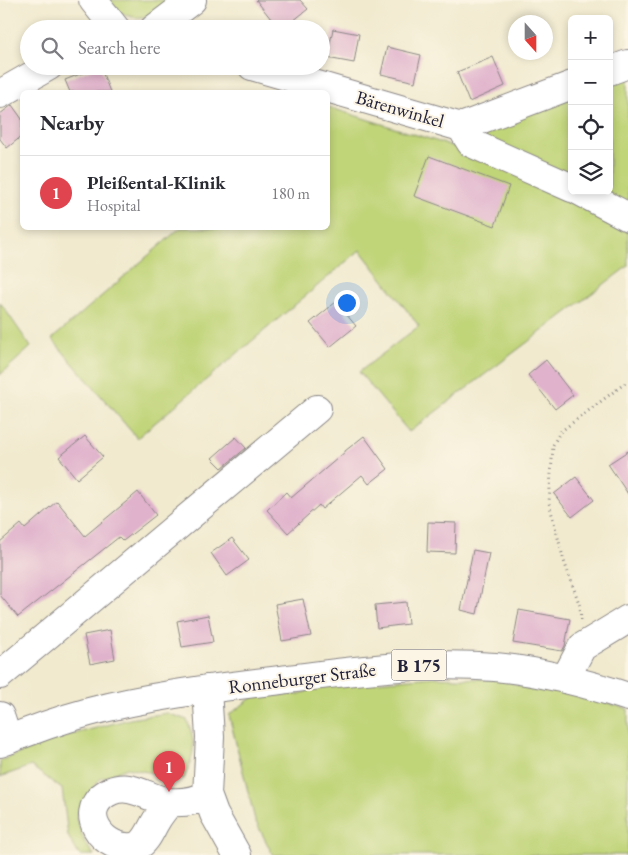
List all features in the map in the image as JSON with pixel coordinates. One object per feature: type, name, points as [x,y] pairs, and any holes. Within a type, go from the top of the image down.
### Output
[{"type":"street","points":[[92,0],[109,20]]},
{"type":"street","points":[[166,20],[192,0]]},
{"type":"street","points":[[613,70],[628,64]]},
{"type":"street","points":[[0,94],[33,75]]},
{"type":"street","name":"Bärenwinkel","points":[[283,75],[461,127],[568,87]]},
{"type":"street","name":"Bärenwinkel","points":[[461,127],[471,143],[568,186]]},
{"type":"street","points":[[586,195],[628,217]]},
{"type":"street","points":[[0,675],[317,408]]},
{"type":"street","points":[[565,679],[582,647],[628,619]]},
{"type":"street","name":"Ronneburger Straße","points":[[3,733],[137,701],[208,690],[410,666],[454,664],[535,672],[628,697]]},
{"type":"street","points":[[208,690],[210,736],[207,795],[214,814],[237,855]]},
{"type":"street","points":[[170,802],[156,820],[149,834],[139,845],[121,853],[99,840],[93,827],[93,813],[98,800],[110,792],[126,788],[170,802],[195,801],[207,795]]},
{"type":"path","points":[[582,647],[580,606],[564,560],[549,503],[553,446],[560,432],[628,381]]},
{"type":"green space","points":[[106,0],[180,0],[164,14],[136,18],[115,11]]},
{"type":"green space","points":[[628,72],[628,266],[409,432],[359,372],[419,326],[360,250],[137,438],[52,339],[178,230],[330,230],[330,108],[455,147],[462,134],[568,94],[568,195],[613,195],[613,78]]},
{"type":"green space","points":[[0,302],[31,347],[0,375]]},
{"type":"green space","points":[[433,677],[504,680],[530,690],[561,690],[628,709],[628,855],[273,855],[255,820],[229,715],[254,696],[299,694],[318,687]]},
{"type":"green space","points":[[167,713],[187,720],[192,736],[192,756],[184,779],[127,768],[100,779],[81,804],[76,818],[85,843],[94,855],[79,855],[68,836],[62,789],[31,766],[0,777],[0,761],[59,738],[130,719]]},
{"type":"building","points":[[256,0],[300,0],[308,9],[294,20],[272,20]]},
{"type":"building","points":[[333,29],[359,34],[354,63],[330,59],[330,44]]},
{"type":"building","points":[[387,47],[421,55],[415,82],[381,74]]},
{"type":"building","points":[[493,57],[505,86],[469,102],[457,72]]},
{"type":"building","points":[[78,75],[103,75],[109,90],[69,90],[65,80]]},
{"type":"building","points":[[12,105],[20,116],[20,138],[7,148],[0,139],[0,114]]},
{"type":"building","points":[[429,156],[509,186],[495,226],[414,196]]},
{"type":"building","points":[[336,302],[356,326],[330,347],[310,323]]},
{"type":"building","points":[[546,360],[573,395],[555,409],[528,375]]},
{"type":"building","points":[[85,436],[103,457],[77,479],[59,457]]},
{"type":"building","points":[[364,436],[388,469],[369,484],[362,475],[322,509],[319,505],[288,533],[267,510],[286,492],[291,498]]},
{"type":"building","points":[[236,437],[246,448],[222,468],[212,458]]},
{"type":"building","points":[[628,451],[628,494],[608,464]]},
{"type":"building","points":[[576,477],[594,500],[572,517],[554,494]]},
{"type":"building","points":[[138,492],[156,515],[123,541],[119,537],[18,617],[0,595],[0,542],[21,524],[25,529],[57,501],[85,536]]},
{"type":"building","points":[[428,522],[456,523],[455,553],[427,552]]},
{"type":"building","points":[[232,538],[249,560],[227,576],[211,553]]},
{"type":"building","points":[[473,550],[489,553],[477,614],[461,610]]},
{"type":"building","points":[[303,599],[311,636],[282,641],[275,604]]},
{"type":"building","points":[[406,602],[408,624],[377,628],[375,605]]},
{"type":"building","points":[[519,610],[570,619],[565,646],[562,651],[513,643]]},
{"type":"building","points":[[208,615],[213,642],[182,647],[177,621]]},
{"type":"building","points":[[110,630],[115,659],[90,664],[84,635]]},
{"type":"place","name":"Pleißental-Klinik","points":[[169,792]]}]
